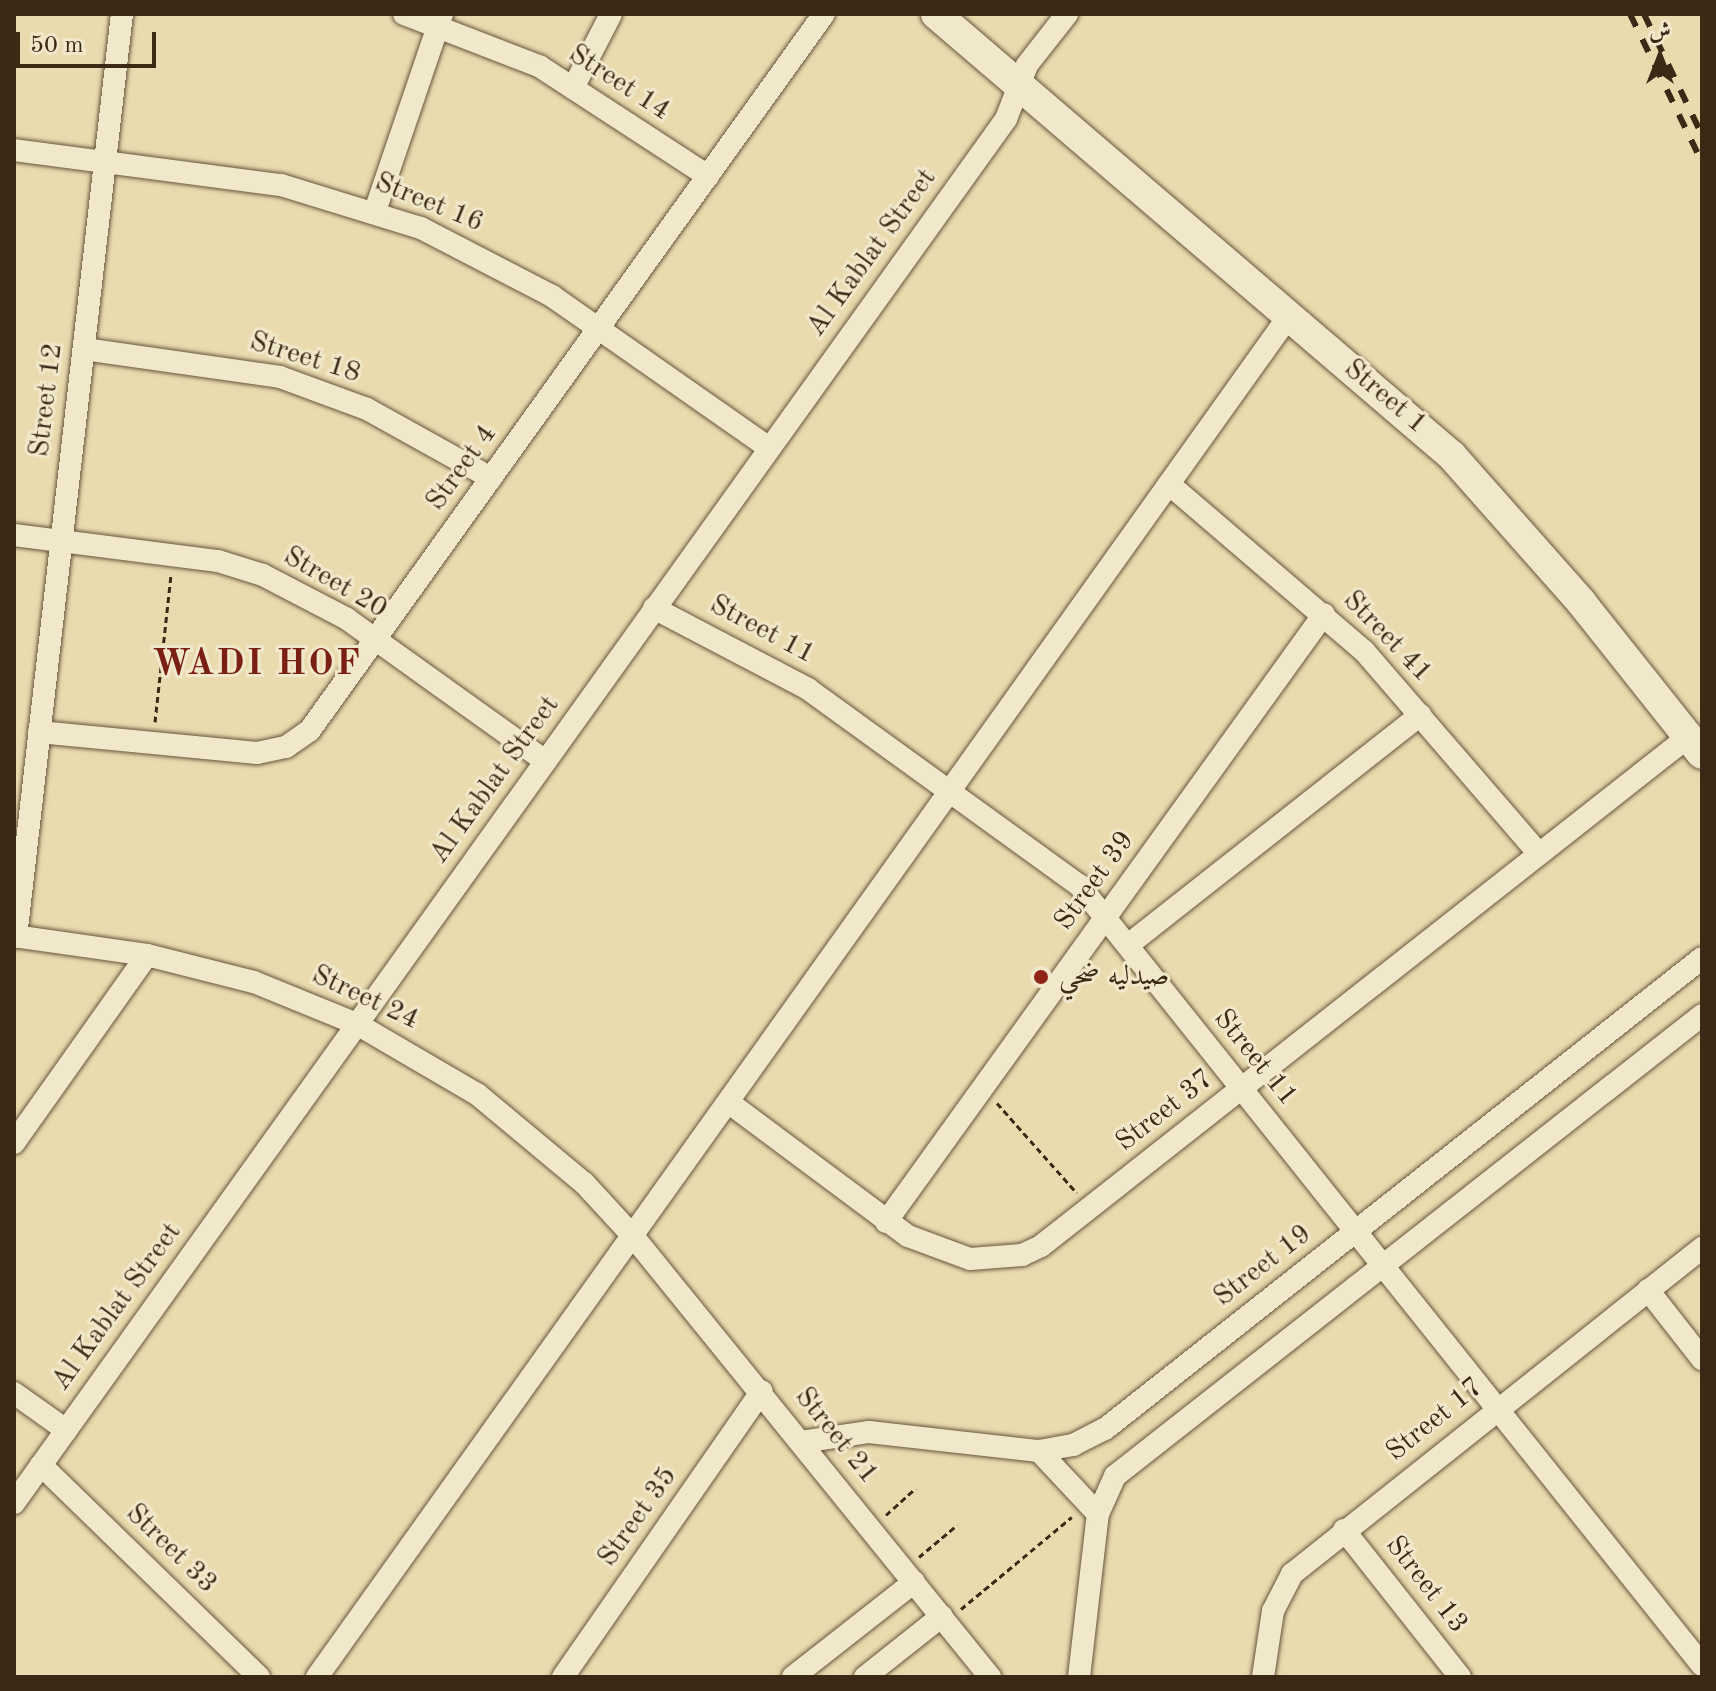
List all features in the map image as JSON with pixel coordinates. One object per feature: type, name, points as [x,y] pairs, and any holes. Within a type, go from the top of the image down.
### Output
[{"type":"street","name":"Street 12","points":[[15,936],[122,14]]},
{"type":"street","name":"Street 14","points":[[404,14],[440,19],[503,49],[573,88],[708,176]]},
{"type":"street","points":[[573,88],[611,14]]},
{"type":"street","name":"Street 4","points":[[39,732],[257,753],[286,747],[310,730],[824,14]]},
{"type":"street","name":"Street 1","points":[[936,14],[1019,89],[1288,317],[1407,413],[1495,500],[1695,746]]},
{"type":"street","name":"Al Kablat Street","points":[[14,1503],[1006,119],[1027,65],[1067,14]]},
{"type":"street","points":[[375,211],[440,19]]},
{"type":"street","name":"Street 16","points":[[14,150],[281,185],[375,211],[510,270],[599,328],[769,448]]},
{"type":"street","points":[[317,1677],[1288,317]]},
{"type":"street","name":"Street 18","points":[[84,349],[280,377],[367,409],[491,478]]},
{"type":"street","name":"Street 41","points":[[1169,484],[1324,614],[1420,715],[1539,854]]},
{"type":"street","name":"Street 20","points":[[14,535],[173,555],[263,575],[306,595],[375,640],[545,761]]},
{"type":"street","name":"Street 11","points":[[654,608],[808,689],[1079,885],[1702,1665]]},
{"type":"street","name":"Street 39","points":[[886,1222],[1324,614]]},
{"type":"street","points":[[1128,945],[1420,715]]},
{"type":"street","name":"Street 37","points":[[728,1102],[886,1222],[955,1256],[1001,1260],[1041,1246],[1539,854],[1695,746]]},
{"type":"street","name":"Street 24","points":[[15,936],[147,955],[254,982],[357,1024],[418,1056],[499,1111],[584,1183],[632,1235]]},
{"type":"street","points":[[14,1143],[23,1117],[147,955]]},
{"type":"street","name":"Street 19","points":[[801,1442],[869,1432],[1039,1451],[1073,1445],[1105,1429],[1702,958]]},
{"type":"street","points":[[1079,1677],[1093,1508],[1115,1476],[1702,1015]]},
{"type":"street","name":"Street 21","points":[[632,1235],[762,1391],[990,1677]]},
{"type":"street","name":"Street 17","points":[[1263,1677],[1268,1630],[1280,1592],[1292,1574],[1702,1248]]},
{"type":"street","points":[[1648,1290],[1702,1359]]},
{"type":"street","name":"Street 35","points":[[563,1677],[762,1391]]},
{"type":"street","points":[[14,1393],[66,1430]]},
{"type":"street","points":[[1039,1451],[1093,1508]]},
{"type":"street","name":"Street 33","points":[[41,1465],[259,1677]]},
{"type":"street","name":"Street 13","points":[[1344,1530],[1460,1677]]},
{"type":"street","points":[[793,1677],[909,1576]]},
{"type":"street","points":[[865,1677],[944,1619]]},
{"type":"path","points":[[152,743],[173,555]]},
{"type":"path","points":[[983,1088],[1090,1207]]},
{"type":"path","points":[[871,1528],[916,1488]]},
{"type":"path","points":[[944,1619],[1093,1508]]},
{"type":"path","points":[[909,1576],[957,1525]]},
{"type":"railway","points":[[1630,14],[1702,162]]},
{"type":"railway","points":[[1644,14],[1702,135]]},
{"type":"place","name":"صيدليه ضحي","points":[[1041,977]]},
{"type":"district","name":"WADI HOF","points":[[257,666]]}]
